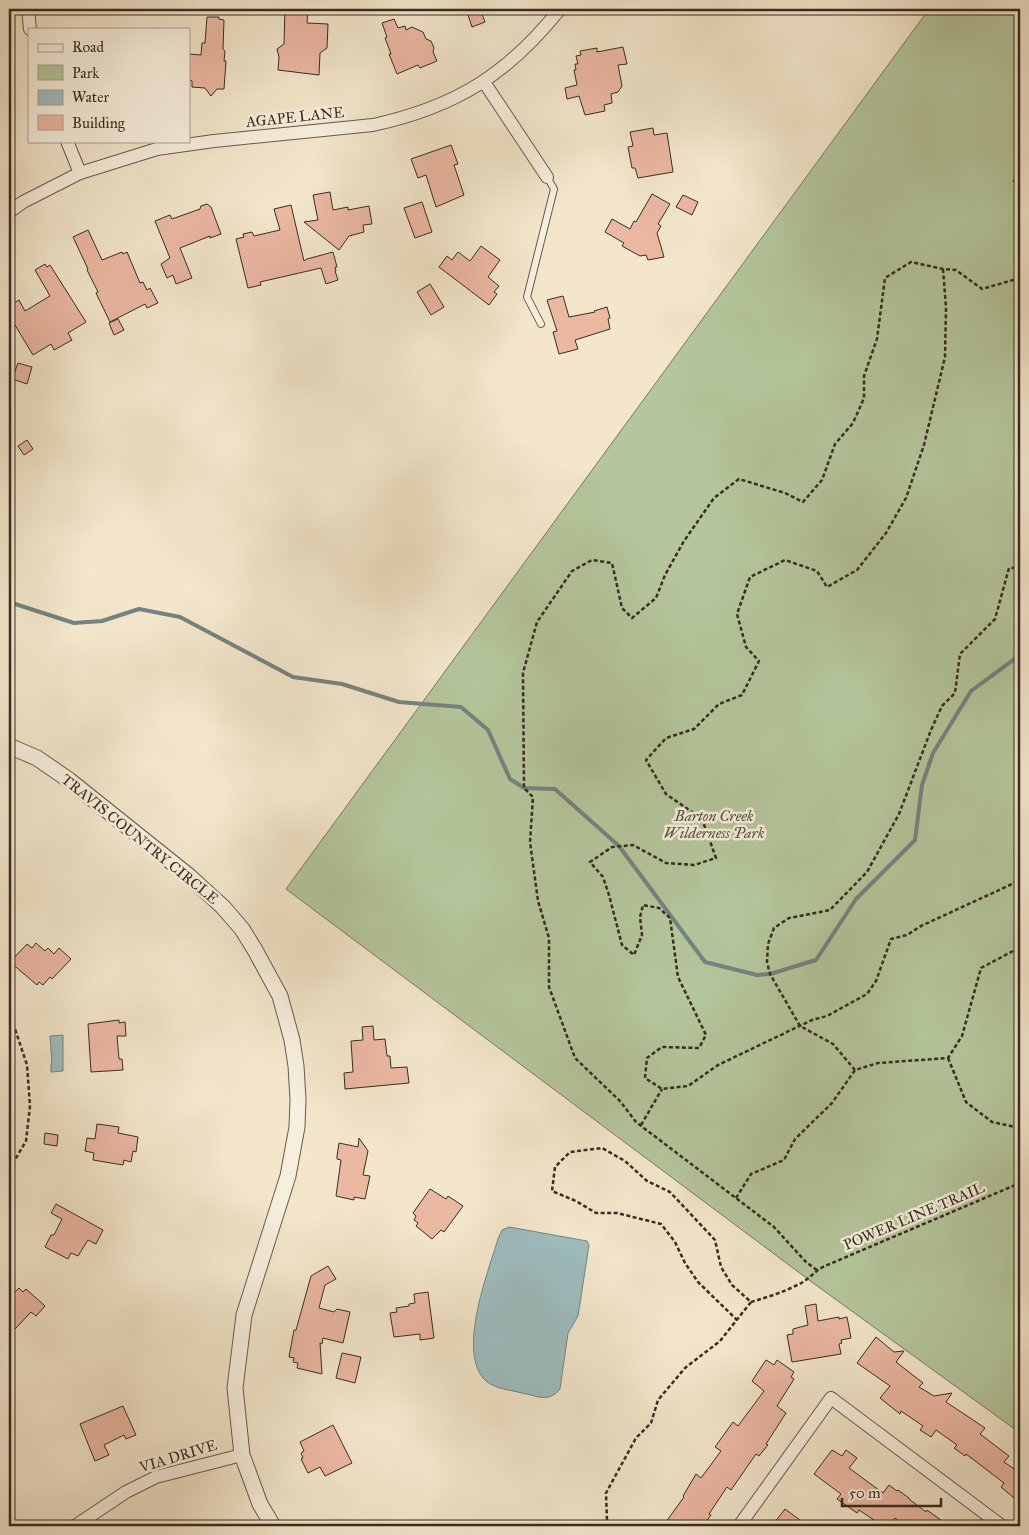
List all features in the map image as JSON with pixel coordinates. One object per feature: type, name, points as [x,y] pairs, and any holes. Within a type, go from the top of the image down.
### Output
[{"type":"street","points":[[28,9],[30,28]]},
{"type":"street","name":"AGAPE LANE","points":[[9,212],[31,198],[80,173],[135,156],[183,144],[373,125],[398,120],[447,102],[484,82],[510,62],[540,35],[560,9]]},
{"type":"street","points":[[484,82],[547,178]]},
{"type":"street","points":[[67,142],[80,173]]},
{"type":"street","name":"TRAVIS COUNTRY CIRCLE","points":[[9,746],[38,758],[70,780],[189,876],[242,929],[256,950],[280,996],[292,1040],[296,1066],[297,1127],[288,1176],[244,1316],[236,1388],[242,1455],[260,1504],[273,1526]]},
{"type":"street","points":[[739,1526],[831,1398],[1002,1526]]},
{"type":"street","name":"VIA DRIVE","points":[[75,1526],[126,1492],[156,1477],[242,1455]]},
{"type":"lane","points":[[541,324],[527,298],[554,189],[547,178]]},
{"type":"path","points":[[1020,173],[1014,181],[1020,197]]},
{"type":"path","points":[[817,1270],[806,1262],[774,1227],[636,1122],[620,1101],[575,1058],[549,987],[549,938],[538,901],[530,842],[533,797],[524,788],[523,674],[537,622],[572,571],[592,560],[612,563],[622,608],[632,618],[656,598],[665,575],[684,541],[714,498],[739,479],[786,493],[803,502],[822,480],[836,444],[853,422],[864,398],[864,376],[877,340],[885,278],[911,262],[956,270],[982,289],[1020,278]]},
{"type":"path","points":[[943,269],[946,307],[945,357],[924,445],[906,498],[886,534],[857,570],[827,587],[817,571],[785,560],[750,577],[738,614],[746,647],[759,660],[742,696],[720,704],[694,729],[666,738],[646,760],[666,794],[702,819],[716,858],[694,866],[666,864],[634,845],[612,847],[590,862],[603,877],[622,945],[634,955],[642,935],[640,917],[643,905],[659,908],[670,918],[678,977],[706,1035],[700,1048],[662,1048],[647,1058],[645,1078],[662,1089],[688,1086],[718,1065],[812,1020],[827,1016],[867,994],[876,981],[891,939],[907,935],[922,926],[1010,886],[1020,878]]},
{"type":"path","points":[[855,1070],[832,1044],[800,1026],[770,974],[767,962],[768,944],[774,928],[789,918],[830,910],[867,872],[899,814],[942,706],[955,693],[960,654],[995,619],[1009,568],[1020,568]]},
{"type":"path","points":[[948,1058],[962,1036],[981,968],[1013,952],[1020,942]]},
{"type":"path","points":[[9,1011],[27,1065],[30,1106],[26,1141],[9,1170]]},
{"type":"path","points":[[736,1198],[751,1174],[784,1160],[795,1139],[832,1103],[855,1070],[878,1063],[948,1058]]},
{"type":"path","points":[[948,1058],[966,1102],[992,1122],[1020,1128]]},
{"type":"path","points":[[642,1125],[662,1089]]},
{"type":"path","points":[[604,1526],[607,1521],[606,1492],[636,1438],[651,1423],[658,1400],[685,1368],[720,1341],[737,1320],[751,1302],[732,1285],[721,1267],[715,1240],[670,1192],[647,1181],[625,1162],[602,1148],[570,1152],[555,1167],[552,1191],[576,1200],[596,1212],[617,1213],[661,1224],[675,1242],[685,1263],[698,1282],[737,1320]]},
{"type":"path","name":"POWER LINE TRAIL","points":[[751,1302],[804,1281],[817,1270],[1020,1183]]},
{"type":"green space","name":"Barton Creek Wilderness Park","points":[[929,9],[1020,9],[1020,1433],[809,1280],[286,889]]},
{"type":"water","points":[[63,1035],[63,1071],[51,1072],[50,1036]]},
{"type":"water","points":[[509,1227],[587,1241],[589,1245],[578,1316],[568,1333],[560,1389],[552,1396],[538,1397],[494,1386],[486,1381],[477,1368],[474,1352],[474,1333],[477,1312],[498,1239],[502,1230]]},
{"type":"building","points":[[285,9],[308,9],[307,23],[328,24],[327,48],[320,53],[319,75],[278,70],[279,57],[277,49],[284,44]]},
{"type":"building","points":[[466,9],[480,9],[485,22],[472,27]]},
{"type":"building","points":[[207,17],[219,17],[219,19],[224,20],[223,49],[225,51],[224,61],[226,61],[224,89],[217,89],[211,96],[205,88],[192,87],[192,81],[190,80],[190,54],[201,55],[202,43],[205,43]]},
{"type":"building","points":[[394,19],[398,28],[405,26],[406,30],[412,27],[423,32],[426,39],[431,41],[437,61],[420,68],[418,65],[397,74],[389,54],[391,54],[382,23]]},
{"type":"building","points":[[623,47],[627,64],[618,65],[622,86],[618,92],[611,94],[612,103],[604,105],[605,111],[585,115],[579,96],[567,99],[565,88],[577,85],[574,70],[576,70],[575,64],[578,64],[576,56],[581,55],[580,51],[597,48],[597,52]]},
{"type":"building","points":[[653,128],[654,135],[667,133],[673,172],[638,178],[635,168],[632,168],[628,147],[633,146],[630,132]]},
{"type":"building","points":[[451,145],[458,164],[454,165],[464,195],[436,207],[426,175],[418,178],[411,159]]},
{"type":"building","points":[[330,192],[333,210],[348,207],[348,210],[369,206],[372,224],[363,225],[364,232],[349,236],[339,250],[304,222],[318,220],[313,195]]},
{"type":"building","points":[[652,194],[670,204],[658,224],[661,226],[657,233],[664,257],[648,260],[646,255],[640,256],[622,246],[624,243],[605,232],[612,219],[630,229]]},
{"type":"building","points":[[683,195],[698,202],[692,215],[676,207]]},
{"type":"building","points":[[422,202],[432,232],[415,238],[404,208]]},
{"type":"building","points":[[207,204],[211,207],[221,234],[210,238],[210,236],[180,248],[192,278],[176,284],[173,275],[167,278],[161,264],[170,258],[155,221],[170,215],[172,219],[200,209],[201,206]]},
{"type":"building","points":[[291,205],[304,261],[333,252],[338,280],[326,284],[321,268],[260,282],[261,285],[248,288],[236,239],[244,237],[243,234],[252,232],[254,236],[280,230],[274,209]]},
{"type":"building","points":[[88,230],[102,260],[122,252],[123,254],[127,252],[140,283],[143,282],[147,290],[150,288],[158,303],[147,308],[145,304],[110,322],[73,237]]},
{"type":"building","points":[[481,246],[500,260],[488,277],[499,286],[494,292],[497,294],[489,305],[439,267],[447,256],[452,260],[458,252],[470,261]]},
{"type":"building","points":[[45,264],[47,267],[50,265],[86,322],[68,333],[72,340],[54,350],[51,344],[33,355],[9,315],[9,306],[19,300],[25,311],[50,296],[35,270]]},
{"type":"building","points":[[430,284],[444,307],[431,315],[417,292]]},
{"type":"building","points":[[563,296],[569,317],[595,312],[607,307],[610,329],[575,340],[578,349],[559,354],[553,332],[557,331],[547,300]]},
{"type":"building","points":[[118,319],[124,330],[114,335],[109,323]]},
{"type":"building","points":[[18,363],[32,367],[27,384],[12,379]]},
{"type":"building","points":[[27,440],[33,449],[24,455],[18,446]]},
{"type":"building","points":[[36,943],[45,951],[48,948],[54,954],[59,948],[71,959],[52,979],[50,977],[43,985],[39,982],[37,985],[10,962],[27,944],[32,948]]},
{"type":"building","points":[[119,1020],[119,1023],[125,1022],[126,1036],[117,1036],[119,1059],[122,1059],[123,1070],[91,1072],[88,1024]]},
{"type":"building","points":[[373,1026],[374,1040],[385,1039],[391,1068],[407,1067],[409,1083],[345,1089],[344,1073],[353,1072],[351,1041],[363,1040],[362,1027]]},
{"type":"building","points":[[97,1124],[119,1127],[118,1133],[138,1137],[136,1152],[133,1151],[131,1162],[124,1160],[123,1165],[93,1160],[94,1153],[85,1151],[87,1138],[95,1139]]},
{"type":"building","points":[[45,1133],[58,1135],[57,1146],[44,1144]]},
{"type":"building","points":[[359,1138],[368,1151],[363,1175],[370,1176],[365,1199],[354,1197],[354,1200],[336,1196],[341,1160],[337,1159],[339,1143],[358,1147]]},
{"type":"building","points":[[430,1189],[446,1199],[448,1196],[463,1206],[444,1232],[441,1230],[432,1239],[416,1226],[418,1223],[414,1220],[416,1216],[413,1213]]},
{"type":"building","points":[[56,1204],[103,1230],[96,1244],[88,1240],[78,1256],[71,1253],[68,1259],[45,1247],[62,1219],[51,1213]]},
{"type":"building","points":[[328,1266],[336,1279],[325,1285],[319,1308],[334,1312],[337,1309],[350,1312],[343,1343],[323,1338],[322,1344],[320,1343],[322,1374],[297,1368],[298,1363],[293,1362],[294,1358],[289,1357],[294,1330],[296,1330],[311,1276]]},
{"type":"building","points":[[9,1286],[15,1292],[19,1288],[23,1292],[26,1289],[45,1306],[36,1316],[31,1312],[15,1329],[9,1324]]},
{"type":"building","points":[[428,1292],[434,1338],[420,1340],[420,1334],[394,1337],[390,1313],[397,1312],[396,1308],[415,1303],[414,1294]]},
{"type":"building","points":[[816,1304],[818,1321],[847,1317],[851,1338],[841,1340],[842,1343],[839,1344],[841,1354],[792,1362],[787,1335],[793,1334],[793,1329],[808,1325],[805,1306]]},
{"type":"building","points":[[876,1337],[894,1352],[904,1351],[896,1362],[923,1383],[919,1387],[934,1396],[952,1393],[946,1402],[985,1428],[980,1434],[1009,1456],[1004,1462],[1020,1473],[1020,1503],[1001,1487],[1004,1483],[966,1454],[965,1456],[954,1448],[957,1445],[936,1430],[931,1437],[920,1430],[923,1426],[901,1411],[900,1414],[880,1398],[890,1386],[857,1363]]},
{"type":"building","points":[[342,1353],[361,1357],[355,1383],[336,1378]]},
{"type":"building","points":[[766,1360],[774,1365],[777,1360],[794,1372],[791,1377],[794,1379],[777,1406],[786,1413],[766,1444],[768,1445],[759,1456],[756,1454],[731,1490],[727,1487],[703,1526],[663,1526],[684,1497],[696,1474],[701,1478],[721,1451],[715,1447],[733,1422],[738,1426],[764,1391],[752,1381]]},
{"type":"building","points":[[123,1406],[136,1435],[126,1439],[124,1435],[104,1445],[109,1455],[95,1461],[80,1424]]},
{"type":"building","points":[[333,1425],[352,1463],[325,1476],[320,1467],[308,1473],[301,1459],[303,1458],[301,1453],[304,1451],[300,1442]]},
{"type":"building","points":[[832,1450],[842,1456],[846,1450],[857,1458],[849,1468],[883,1493],[889,1485],[949,1526],[905,1526],[895,1518],[889,1526],[883,1526],[859,1510],[857,1513],[837,1499],[841,1494],[814,1474]]},
{"type":"building","points":[[785,1509],[808,1526],[772,1526]]},
{"type":"waterway","points":[[9,602],[74,623],[102,621],[139,609],[180,617],[293,677],[342,684],[399,702],[461,707],[488,730],[510,779],[524,788],[555,789],[619,846],[705,962],[757,975],[770,974],[816,960],[856,899],[915,840],[922,785],[933,753],[971,691],[1020,655]]}]
